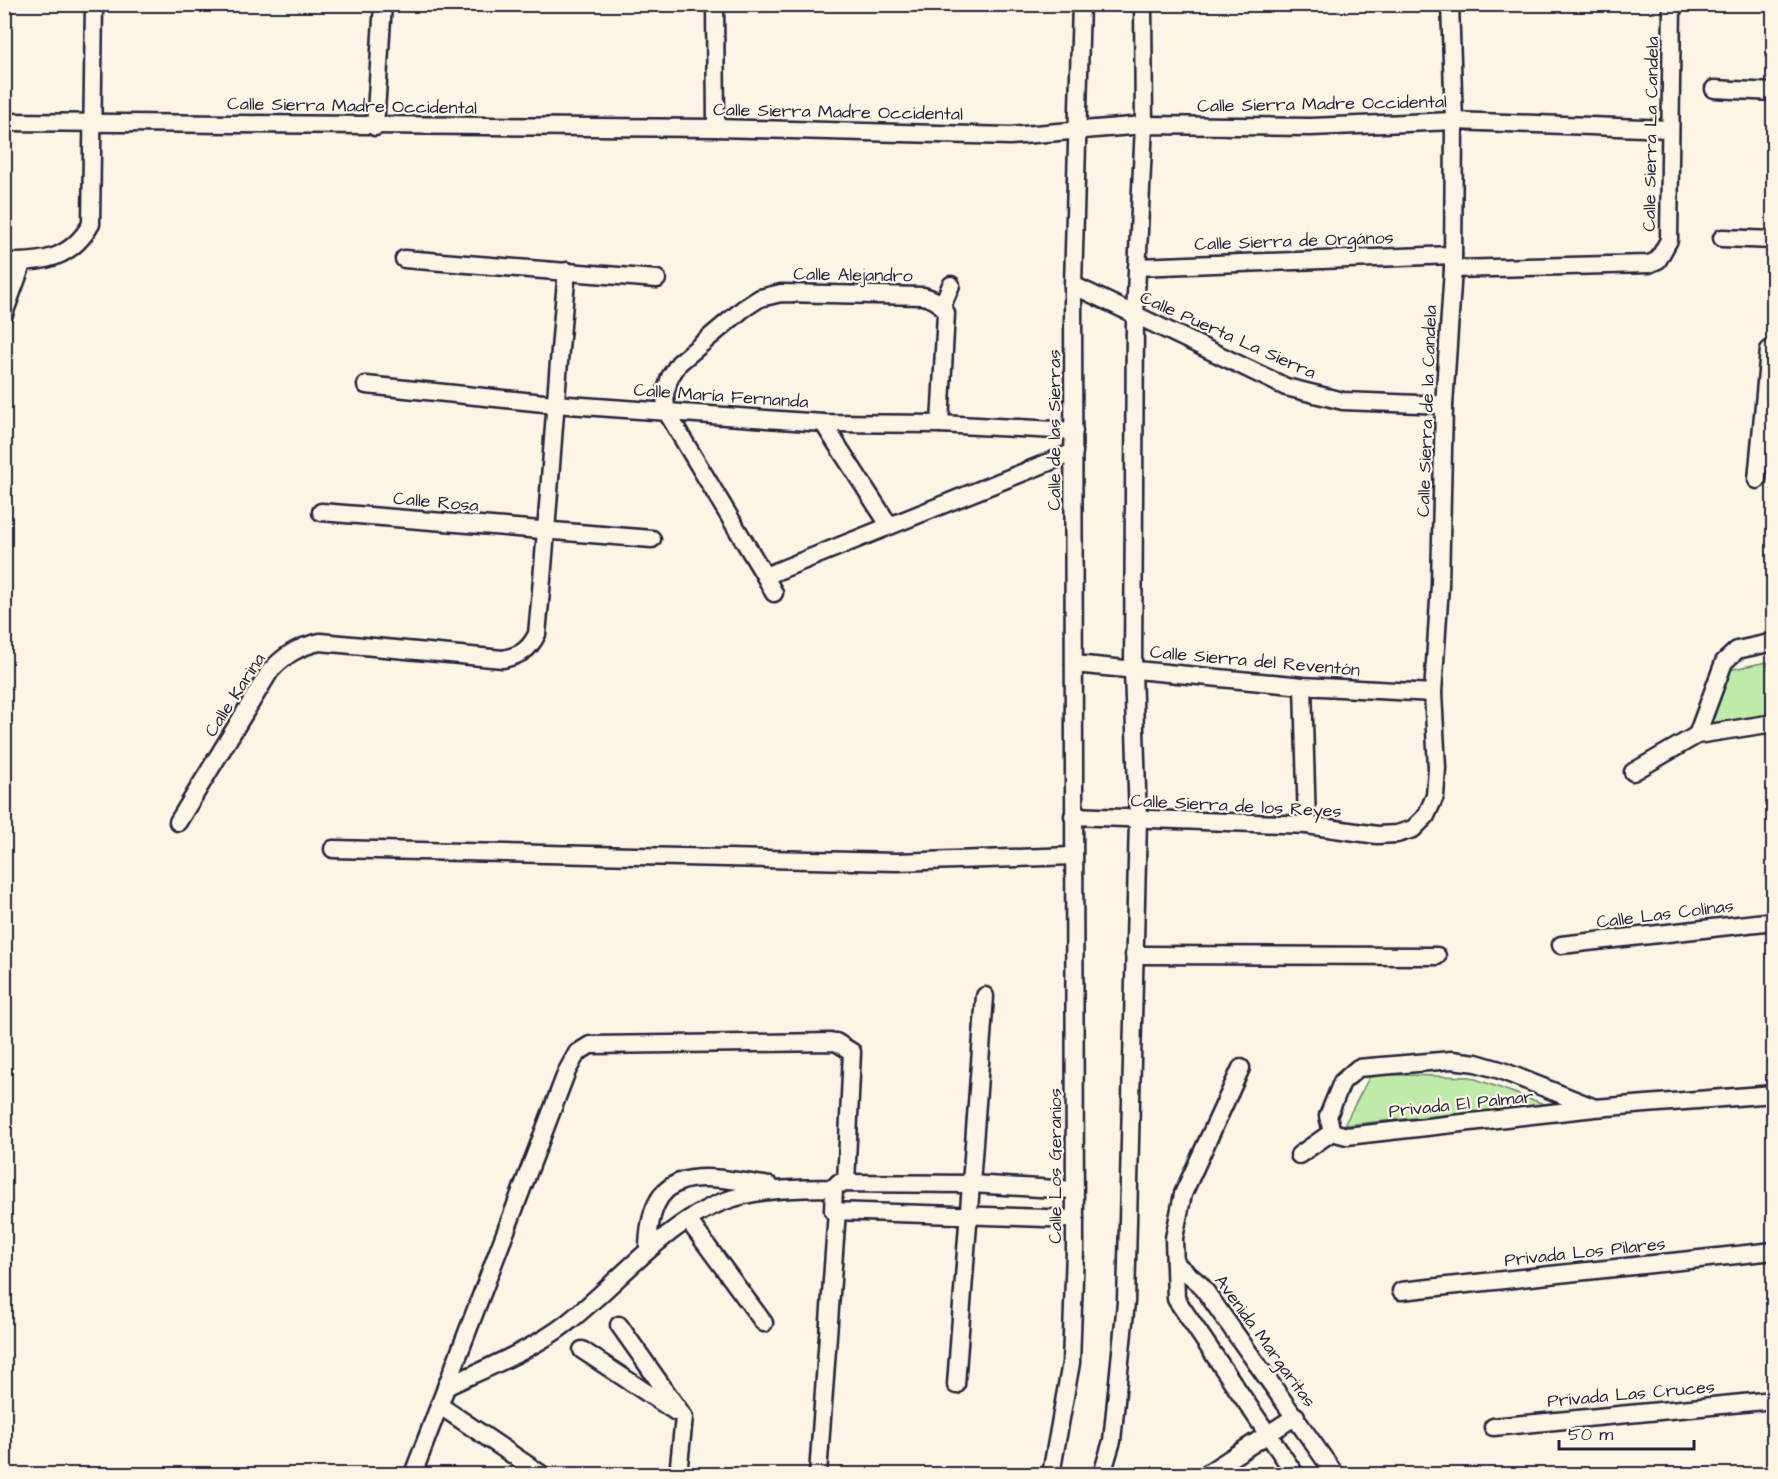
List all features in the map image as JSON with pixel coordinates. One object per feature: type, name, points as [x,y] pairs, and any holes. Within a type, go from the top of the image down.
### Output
[{"type":"street","points":[[4,262],[48,259],[65,253],[81,240],[91,224],[94,4]]},
{"type":"street","points":[[375,127],[383,4]]},
{"type":"street","points":[[715,4],[716,128]]},
{"type":"street","name":"Calle de las Sierras","points":[[1073,856],[1073,285],[1081,4]]},
{"type":"street","points":[[1102,1474],[1112,1441],[1126,1302],[1138,820],[1133,670],[1135,315],[1144,125],[1143,4]]},
{"type":"street","name":"Calle Sierra de la Candela","points":[[1426,816],[1435,795],[1437,768],[1433,693],[1440,585],[1444,405],[1453,262],[1454,121],[1450,4]]},
{"type":"street","name":"Calle Sierra La Candela","points":[[1658,260],[1669,240],[1672,4]]},
{"type":"street","points":[[1714,89],[1773,92]]},
{"type":"street","name":"Calle Sierra Madre Occidental","points":[[4,122],[375,127],[716,128],[1010,136],[1144,125],[1311,127],[1454,121],[1670,129]]},
{"type":"street","points":[[1722,238],[1773,240]]},
{"type":"street","points":[[404,260],[657,279]]},
{"type":"street","name":"Calle Sierra de Orgános","points":[[1137,267],[1453,262],[1649,264],[1658,260]]},
{"type":"street","points":[[4,314],[23,262]]},
{"type":"street","points":[[547,532],[554,404],[567,271]]},
{"type":"street","points":[[940,424],[946,313],[942,306],[951,285]]},
{"type":"street","name":"Calle Puerta La Sierra","points":[[1073,285],[1286,387],[1343,401],[1444,405]]},
{"type":"street","name":"Calle Alejandro","points":[[666,411],[665,394],[670,377],[679,363],[760,298],[781,293],[923,296],[934,299],[942,306]]},
{"type":"street","points":[[1757,480],[1769,413],[1769,350]]},
{"type":"street","name":"Calle María Fernanda","points":[[366,385],[554,404],[823,423],[940,424],[1074,431]]},
{"type":"street","points":[[666,411],[774,593]]},
{"type":"street","points":[[823,423],[889,525]]},
{"type":"street","points":[[765,576],[1074,452]]},
{"type":"street","name":"Calle Rosa","points":[[321,512],[652,539]]},
{"type":"street","name":"Calle Karina","points":[[178,822],[270,671],[285,655],[300,646],[320,642],[503,658],[519,656],[530,648],[537,634],[547,532]]},
{"type":"street","points":[[1697,735],[1724,662],[1737,650],[1773,642]]},
{"type":"street","name":"Calle Sierra del Reventón","points":[[1074,664],[1303,686],[1433,693]]},
{"type":"street","points":[[1303,686],[1307,825]]},
{"type":"street","points":[[1633,772],[1697,735],[1773,723]]},
{"type":"street","name":"Calle Sierra de los Reyes","points":[[1073,816],[1307,825],[1377,835],[1397,834],[1413,829],[1426,816]]},
{"type":"street","points":[[333,849],[896,862],[1073,856]]},
{"type":"street","name":"Calle Los Geranios","points":[[1051,1474],[1071,1363],[1075,1219],[1073,856]]},
{"type":"street","name":"Calle Las Colinas","points":[[1561,945],[1773,921]]},
{"type":"street","points":[[1134,955],[1437,956]]},
{"type":"street","points":[[956,1385],[985,996]]},
{"type":"street","points":[[413,1474],[567,1071],[577,1053],[590,1045],[836,1042],[852,1052],[840,1186],[833,1211],[1075,1219]]},
{"type":"street","name":"Privada El Palmar","points":[[1595,1108],[1500,1070],[1452,1060],[1358,1068],[1342,1082],[1328,1116],[1328,1125],[1332,1132],[1347,1136],[1595,1108],[1773,1094]]},
{"type":"street","points":[[1241,1068],[1183,1194],[1174,1238],[1176,1299],[1295,1474]]},
{"type":"street","points":[[1299,1155],[1332,1132]]},
{"type":"street","points":[[648,1250],[648,1228],[655,1209],[663,1191],[677,1181],[700,1179],[790,1189]]},
{"type":"street","points":[[446,1387],[504,1359],[565,1325],[621,1278],[648,1250],[688,1220],[734,1198],[790,1189],[840,1186],[971,1184],[1074,1190]]},
{"type":"street","points":[[818,1474],[837,1211]]},
{"type":"street","points":[[688,1220],[764,1323]]},
{"type":"street","name":"Privada Los Pilares","points":[[1401,1291],[1773,1251]]},
{"type":"street","name":"Avenida Margaritas","points":[[1175,1263],[1200,1285],[1296,1416],[1335,1474]]},
{"type":"street","points":[[619,1325],[684,1417],[678,1474]]},
{"type":"street","points":[[582,1350],[684,1417]]},
{"type":"street","name":"Privada Las Cruces","points":[[1493,1427],[1773,1400]]},
{"type":"street","points":[[439,1405],[541,1474]]},
{"type":"street","points":[[1206,1474],[1296,1416]]},
{"type":"green space","points":[[1767,662],[1773,683],[1773,715],[1708,723],[1729,670]]},
{"type":"green space","points":[[1371,1074],[1470,1077],[1547,1105],[1344,1125]]}]
